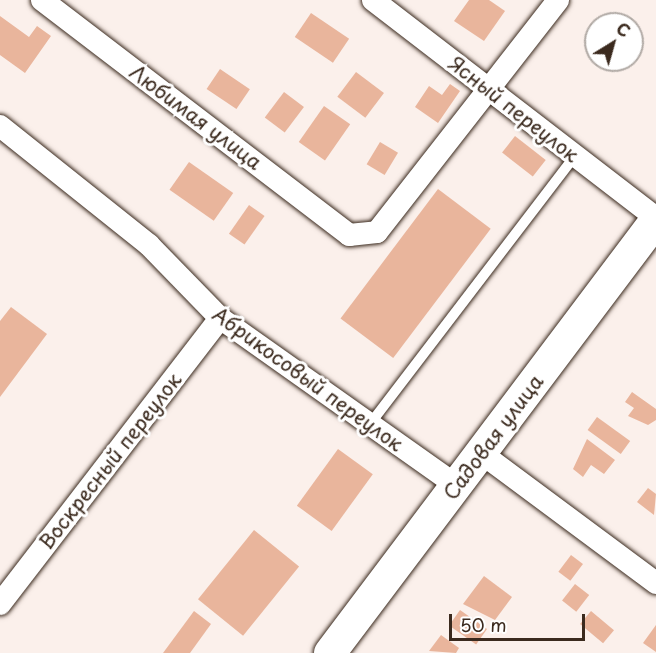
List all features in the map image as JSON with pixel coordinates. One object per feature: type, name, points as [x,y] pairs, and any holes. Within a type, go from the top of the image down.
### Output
[{"type":"main road","name":"Садовая улица","points":[[330,653],[656,219]]},
{"type":"street","name":"Любимая улица","points":[[42,0],[349,235],[377,232],[488,89]]},
{"type":"street","name":"Ясный переулок","points":[[373,0],[656,219]]},
{"type":"street","points":[[488,89],[558,0]]},
{"type":"street","name":"Абрикосовый переулок","points":[[0,126],[149,244],[220,318],[457,486]]},
{"type":"street","name":"Воскресный переулок","points":[[0,604],[220,318]]},
{"type":"street","points":[[481,453],[656,583]]},
{"type":"lane","points":[[370,424],[575,156]]},
{"type":"building","points":[[469,0],[489,0],[505,11],[484,41],[454,21]]},
{"type":"building","points":[[311,13],[349,39],[333,63],[295,37]]},
{"type":"building","points":[[0,16],[29,37],[37,26],[51,36],[25,73],[0,55]]},
{"type":"building","points":[[220,69],[250,89],[236,109],[207,89]]},
{"type":"building","points":[[356,72],[384,93],[365,118],[337,97]]},
{"type":"building","points":[[450,84],[460,91],[438,123],[415,107],[429,86],[442,95]]},
{"type":"building","points":[[284,92],[304,107],[285,133],[265,118]]},
{"type":"building","points":[[324,106],[350,124],[325,160],[299,142]]},
{"type":"building","points":[[515,136],[546,160],[533,177],[502,153]]},
{"type":"building","points":[[380,142],[398,153],[385,175],[367,164]]},
{"type":"building","points":[[189,162],[233,193],[214,221],[169,190]]},
{"type":"building","points":[[438,189],[491,229],[393,358],[341,318]]},
{"type":"building","points":[[249,205],[265,216],[244,245],[229,234]]},
{"type":"building","points":[[11,307],[47,334],[0,397],[0,321]]},
{"type":"building","points":[[632,392],[656,409],[656,420],[648,425],[628,416],[634,408],[625,402]]},
{"type":"building","points":[[597,417],[630,441],[621,454],[588,430]]},
{"type":"building","points":[[587,439],[615,460],[604,474],[591,465],[583,477],[573,469]]},
{"type":"building","points":[[338,449],[373,474],[332,531],[297,506]]},
{"type":"building","points":[[648,488],[656,494],[654,515],[637,502]]},
{"type":"building","points":[[254,530],[299,567],[243,636],[198,599]]},
{"type":"building","points":[[571,555],[583,564],[570,581],[558,572]]},
{"type":"building","points":[[484,576],[512,597],[495,620],[463,604]]},
{"type":"building","points":[[575,584],[589,595],[576,612],[562,601]]},
{"type":"building","points":[[460,610],[487,629],[476,644],[449,626]]},
{"type":"building","points":[[194,611],[211,624],[190,653],[163,653]]},
{"type":"building","points":[[591,611],[614,630],[603,643],[580,624]]},
{"type":"building","points":[[656,625],[656,652],[643,643]]},
{"type":"building","points":[[441,635],[459,648],[456,653],[429,651]]}]
